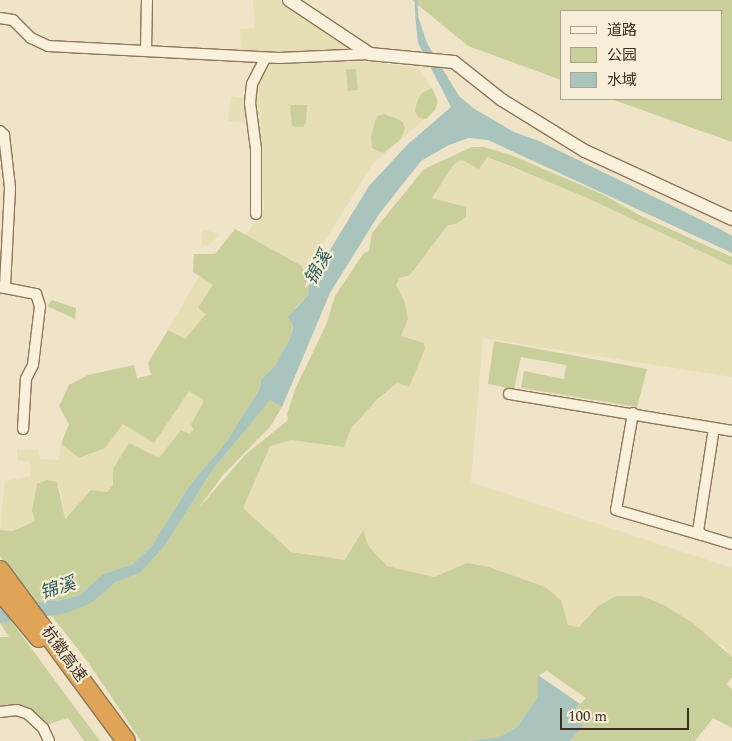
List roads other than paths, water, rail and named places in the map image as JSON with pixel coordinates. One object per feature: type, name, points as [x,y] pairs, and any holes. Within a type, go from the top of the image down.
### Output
[{"type":"highway","name":"杭徽高速","points":[[0,570],[114,741]]},
{"type":"highway","name":"杭徽高速","points":[[0,591],[46,638],[126,741]]},
{"type":"street","points":[[146,51],[147,0]]},
{"type":"street","points":[[289,0],[370,54]]},
{"type":"street","points":[[0,18],[13,20],[41,44],[265,58],[370,54],[444,59],[462,67],[502,100],[585,151],[732,219]]},
{"type":"street","points":[[256,214],[256,150],[250,103],[252,84],[265,58]]},
{"type":"street","points":[[0,131],[5,140],[10,188],[3,288],[36,294],[40,306],[33,365],[26,379],[23,429]]},
{"type":"street","points":[[510,394],[732,431]]},
{"type":"street","points":[[633,413],[616,510],[732,544]]},
{"type":"street","points":[[702,535],[698,531],[714,428]]},
{"type":"street","points":[[0,712],[17,710],[28,714],[37,720],[49,741]]},
{"type":"water","name":"锦溪","points":[[415,15],[418,16],[427,43],[459,96],[473,108],[514,132],[539,141],[718,228],[732,236],[732,253],[488,140],[469,138],[449,145],[421,161],[379,214],[330,293],[282,407],[270,400],[214,468],[164,547],[140,573],[116,582],[93,602],[67,613],[0,623],[0,605],[60,600],[80,595],[103,574],[133,564],[151,547],[189,486],[227,441],[260,388],[261,379],[275,366],[291,336],[293,326],[288,317],[309,294],[308,286],[369,186],[408,144],[451,107],[418,43]]},
{"type":"water","points":[[538,675],[580,704],[576,708],[583,727],[570,741],[469,741],[499,737],[517,727],[538,697]]},
{"type":"waterway","points":[[416,0],[417,18]]}]
